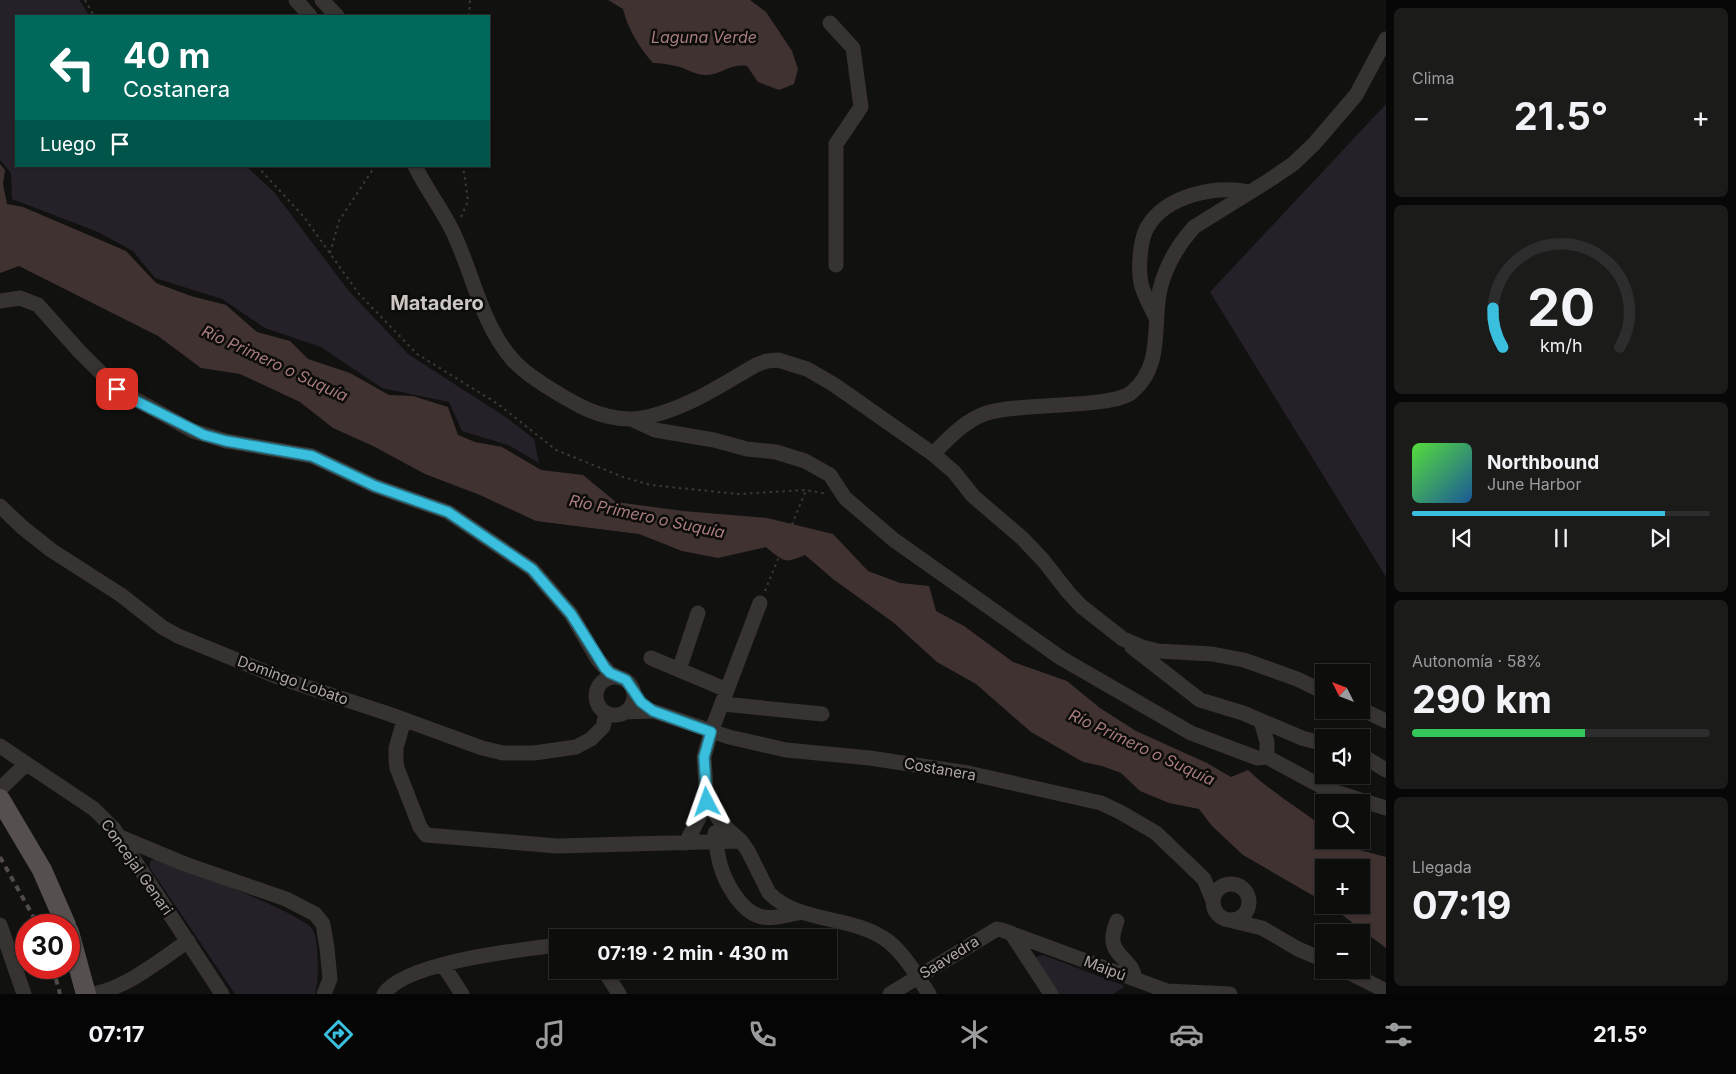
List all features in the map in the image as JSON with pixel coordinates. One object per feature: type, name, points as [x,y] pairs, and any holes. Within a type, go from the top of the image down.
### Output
[{"type":"main road","points":[[0,799],[42,870],[61,914]]},
{"type":"main road","points":[[80,972],[86,994]]},
{"type":"street","points":[[296,0],[309,15]]},
{"type":"street","points":[[322,0],[336,15]]},
{"type":"street","points":[[830,23],[853,48],[861,107],[836,144],[836,265]]},
{"type":"street","points":[[933,454],[962,426],[986,414],[1007,408],[1113,400],[1132,393],[1149,373],[1158,322],[1160,290],[1168,263],[1175,250],[1194,227],[1293,164],[1356,95],[1386,39]]},
{"type":"street","points":[[416,167],[453,232],[486,316],[512,360],[525,370],[583,408],[595,413],[631,419],[655,430],[714,440],[747,449],[776,452],[806,462],[830,475],[845,498],[894,540],[1060,658],[1191,733],[1257,758],[1267,757],[1326,789],[1386,808]]},
{"type":"street","points":[[1158,322],[1141,283],[1141,250],[1147,227],[1161,210],[1210,190],[1234,189],[1249,192]]},
{"type":"street","name":"Costanera","points":[[0,301],[20,298],[38,305],[117,389],[126,396],[193,431],[226,441],[312,456],[375,486],[448,512],[532,569],[571,614],[598,660],[610,673],[630,685],[641,702],[653,711],[711,732],[786,750],[870,758],[968,773],[1089,800],[1120,812],[1156,833],[1204,879],[1216,912],[1224,919],[1229,920]]},
{"type":"street","points":[[631,419],[676,409],[688,404],[756,365],[767,361],[778,360],[798,365],[834,384],[933,454],[954,472],[973,496],[1038,554],[1081,606],[1200,700],[1243,713],[1315,742]]},
{"type":"street","name":"Domingo Lobato","points":[[0,506],[22,527],[51,550],[122,595],[178,636],[283,679],[489,750],[503,753],[534,753],[576,746],[591,739],[602,728],[606,713]]},
{"type":"street","points":[[760,603],[711,732],[704,757],[707,802],[720,863],[726,878],[745,907],[758,916],[766,917],[798,913]]},
{"type":"street","points":[[680,670],[698,613]]},
{"type":"street","points":[[1123,639],[1142,648],[1158,651],[1221,655],[1244,660],[1315,688]]},
{"type":"street","points":[[652,658],[727,690]]},
{"type":"street","name":"Costanera","points":[[598,660],[600,676],[596,698],[601,709],[606,713],[616,715],[626,712],[653,711]]},
{"type":"street","points":[[599,686],[608,678],[620,678]]},
{"type":"street","points":[[626,712],[633,702],[633,690]]},
{"type":"street","points":[[722,704],[822,714]]},
{"type":"street","points":[[1370,713],[1386,721]]},
{"type":"street","points":[[404,720],[396,748],[397,768],[420,826],[426,835],[557,846],[741,841]]},
{"type":"street","points":[[1262,721],[1267,742],[1267,757]]},
{"type":"street","name":"Concejal Genari","points":[[0,746],[94,809],[120,837],[222,994]]},
{"type":"street","points":[[1370,760],[1386,770]]},
{"type":"street","points":[[0,789],[26,764]]},
{"type":"street","points":[[686,843],[707,802]]},
{"type":"street","points":[[707,802],[722,824],[741,841],[748,851],[769,893],[786,907],[798,913],[838,920],[879,936],[898,951],[929,994]]},
{"type":"street","points":[[120,837],[185,864],[286,899],[315,914],[323,924],[327,948],[330,979],[324,994]]},
{"type":"street","name":"Costanera","points":[[1204,879],[1240,887],[1244,891],[1262,928]]},
{"type":"street","points":[[1213,901],[1217,891],[1228,885]]},
{"type":"street","points":[[1229,920],[1240,918],[1244,914],[1248,902]]},
{"type":"street","points":[[1229,920],[1262,928],[1298,949],[1315,956]]},
{"type":"street","points":[[1117,921],[1112,938],[1115,951],[1131,968],[1134,979]]},
{"type":"street","points":[[0,925],[24,994]]},
{"type":"street","name":"Saavedra","points":[[890,994],[991,932],[1002,930],[1011,933]]},
{"type":"street","points":[[1011,933],[1051,994]]},
{"type":"street","name":"Maipú","points":[[1011,933],[1168,992],[1230,994]]},
{"type":"street","points":[[94,994],[129,981],[188,941]]},
{"type":"street","points":[[384,994],[399,980],[443,965],[506,950],[549,946]]},
{"type":"street","points":[[443,965],[462,994]]},
{"type":"street","points":[[610,979],[619,994]]},
{"type":"street","points":[[1362,979],[1386,991]]},
{"type":"path","points":[[85,0],[93,15]]},
{"type":"path","points":[[470,0],[470,15]]},
{"type":"path","points":[[258,167],[304,217],[359,294],[417,354],[498,404],[556,450],[623,477],[651,485],[738,494],[806,490],[845,498]]},
{"type":"path","points":[[330,253],[339,221],[374,167]]},
{"type":"path","points":[[453,232],[468,201],[463,167]]},
{"type":"path","points":[[760,603],[806,490]]},
{"type":"shaded area","points":[[0,0],[79,0],[89,15],[15,15],[15,167],[247,167],[274,192],[348,290],[408,354],[507,418],[534,439],[539,463],[508,445],[462,431],[449,402],[382,388],[321,347],[265,328],[222,299],[155,278],[133,251],[98,232],[12,199],[11,173],[0,160]]},
{"type":"shaded area","points":[[1386,104],[1386,577],[1210,292]]},
{"type":"shaded area","points":[[157,858],[266,903],[304,922],[313,930],[315,935],[318,971],[315,994],[235,994],[150,868],[150,861]]},
{"type":"shaded area","points":[[1043,955],[1125,986],[1113,994],[1059,994],[1037,964],[1036,957]]},
{"type":"water","name":"Laguna Verde","points":[[608,0],[750,0],[766,12],[792,51],[798,69],[794,84],[779,90],[758,82],[747,66],[735,66],[717,73],[702,75],[680,67],[653,63],[635,38],[623,9]]},
{"type":"water","name":"Río Primero o Suquía","points":[[0,164],[5,170],[3,184],[7,204],[23,207],[126,251],[156,283],[191,296],[226,305],[257,332],[290,341],[308,359],[350,373],[389,395],[413,396],[448,407],[458,435],[475,442],[502,447],[541,470],[583,475],[616,502],[683,511],[767,518],[833,534],[868,571],[900,583],[929,586],[936,611],[964,626],[1013,662],[1067,681],[1100,708],[1136,731],[1207,763],[1231,777],[1248,770],[1266,786],[1315,821],[1315,849],[1356,849],[1386,857],[1386,948],[1370,936],[1370,924],[1354,924],[1341,914],[1370,914],[1370,859],[1315,859],[1315,897],[1243,855],[1212,826],[1199,809],[1169,803],[1140,791],[1121,773],[1083,762],[1031,732],[976,684],[937,662],[894,623],[833,579],[805,555],[793,560],[784,560],[766,547],[718,558],[682,551],[639,534],[536,521],[480,495],[425,474],[373,446],[333,428],[300,402],[240,374],[201,368],[158,336],[19,266],[0,273]]},
{"type":"railway","points":[[0,857],[32,914]]},
{"type":"railway","points":[[56,979],[60,994]]},
{"type":"district","name":"Matadero","points":[[437,303]]},
{"type":"route","points":[[117,389],[126,396],[193,431],[215,439],[312,456],[375,486],[437,507],[448,512],[524,561],[565,605],[598,660],[610,673],[626,680],[641,702],[653,711],[711,732],[704,757],[707,802]]}]
